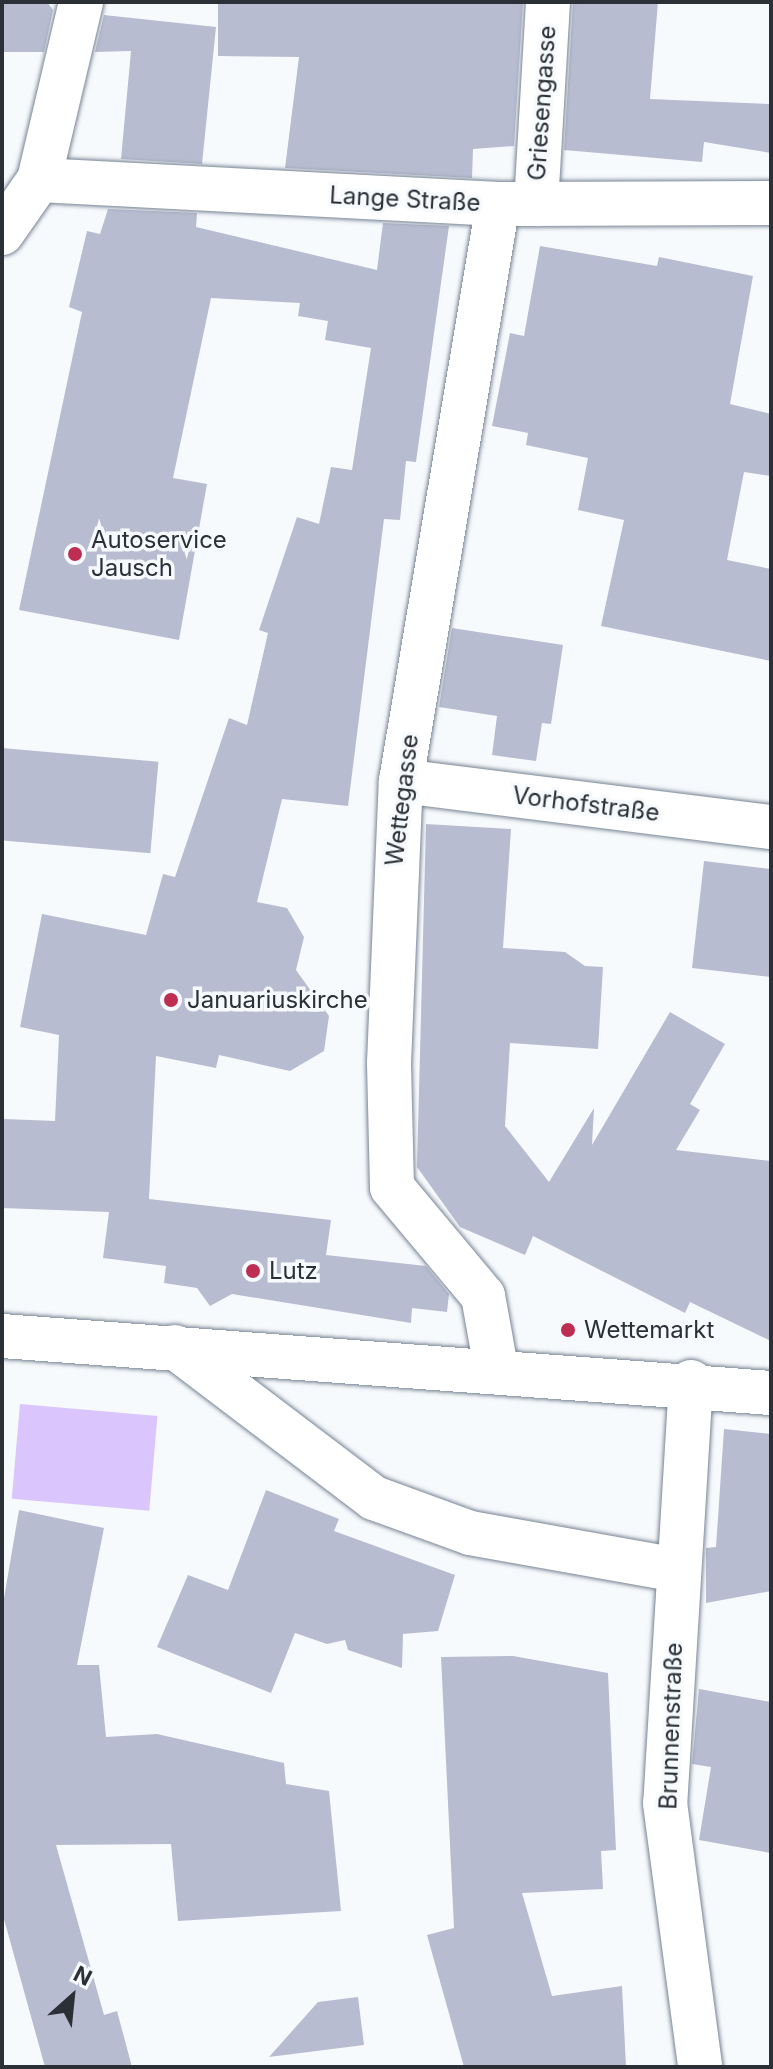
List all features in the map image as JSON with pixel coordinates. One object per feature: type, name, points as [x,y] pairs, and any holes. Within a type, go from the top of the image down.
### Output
[{"type":"street","points":[[2,233],[39,180],[81,2]]},
{"type":"street","name":"Griesengasse","points":[[517,204],[548,2]]},
{"type":"street","name":"Lange Straße","points":[[39,180],[517,204],[771,203]]},
{"type":"street","name":"Wettegasse","points":[[496,1368],[483,1296],[392,1187],[393,867],[401,781],[517,204]]},
{"type":"street","name":"Vorhofstraße","points":[[401,781],[771,827]]},
{"type":"street","points":[[2,1336],[691,1382],[771,1393]]},
{"type":"street","points":[[175,1347],[374,1498],[470,1533],[677,1570]]},
{"type":"street","name":"Brunnenstraße","points":[[691,1382],[665,1803],[700,2067]]},
{"type":"shaded area","points":[[20,1404],[157,1416],[149,1511],[12,1499]]},
{"type":"building","points":[[2,2],[47,2],[53,10],[44,52],[2,52]]},
{"type":"building","points":[[218,2],[523,2],[514,146],[473,149],[472,178],[285,168],[299,57],[218,56]]},
{"type":"building","points":[[573,2],[658,2],[650,99],[771,104],[771,153],[704,142],[702,162],[564,150]]},
{"type":"building","points":[[104,15],[216,27],[202,164],[121,159],[131,51],[95,52]]},
{"type":"building","points":[[108,209],[197,213],[196,227],[377,270],[383,223],[449,226],[416,462],[406,461],[400,520],[384,519],[348,806],[282,799],[257,902],[287,908],[304,937],[296,970],[329,1016],[324,1051],[290,1071],[219,1055],[216,1068],[156,1056],[149,1199],[331,1220],[326,1255],[426,1266],[449,1294],[447,1312],[412,1308],[411,1323],[232,1294],[210,1306],[197,1288],[164,1283],[166,1266],[103,1258],[109,1212],[2,1208],[4,1119],[55,1121],[59,1035],[20,1027],[42,914],[146,935],[163,874],[175,877],[229,718],[247,725],[268,633],[259,630],[297,517],[319,524],[331,467],[352,470],[371,348],[325,340],[328,321],[298,316],[300,303],[211,298],[173,478],[207,484],[179,640],[19,610],[82,312],[69,307],[87,231],[100,234]]},
{"type":"building","points":[[540,246],[657,266],[659,257],[753,276],[730,404],[771,414],[771,476],[744,472],[727,560],[771,569],[771,661],[601,626],[624,520],[578,510],[588,458],[526,445],[528,433],[492,426],[510,333],[524,336]]},
{"type":"building","points":[[452,628],[563,645],[551,724],[542,723],[536,761],[492,755],[497,716],[439,707]]},
{"type":"building","points":[[2,748],[158,762],[150,853],[2,840]]},
{"type":"building","points":[[426,824],[511,829],[503,948],[565,952],[585,966],[603,967],[598,1049],[510,1043],[505,1126],[549,1182],[594,1108],[592,1145],[670,1012],[725,1044],[690,1104],[700,1110],[676,1150],[771,1161],[771,1341],[690,1302],[685,1313],[533,1236],[525,1255],[460,1227],[417,1167]]},
{"type":"building","points":[[704,861],[771,869],[771,977],[692,968]]},
{"type":"building","points":[[724,1429],[771,1434],[771,1591],[706,1603],[706,1548],[716,1547]]},
{"type":"building","points":[[266,1490],[339,1519],[334,1531],[455,1575],[438,1631],[403,1634],[402,1668],[348,1650],[345,1640],[327,1644],[295,1633],[271,1693],[157,1647],[188,1575],[228,1590]]},
{"type":"building","points":[[19,1510],[104,1528],[77,1665],[99,1665],[106,1737],[157,1734],[284,1763],[286,1784],[329,1791],[341,1911],[178,1921],[171,1844],[56,1845],[104,2015],[117,2011],[132,2067],[45,2067],[2,1912],[2,1610]]},
{"type":"building","points":[[513,1656],[608,1673],[616,1850],[601,1851],[603,1889],[522,1893],[552,1996],[622,1986],[626,2067],[464,2067],[427,1935],[454,1928],[441,1657]]},
{"type":"building","points":[[699,1689],[771,1702],[771,1853],[699,1840],[711,1767],[692,1764]]},
{"type":"building","points":[[358,1997],[364,2045],[269,2057],[318,2002]]},
{"type":"place","name":"Autoservice Jausch","points":[[75,554]]},
{"type":"place","name":"Januariuskirche","points":[[171,1000]]},
{"type":"place","name":"Lutz","points":[[253,1271]]},
{"type":"place","name":"Wettemarkt","points":[[568,1330]]}]
